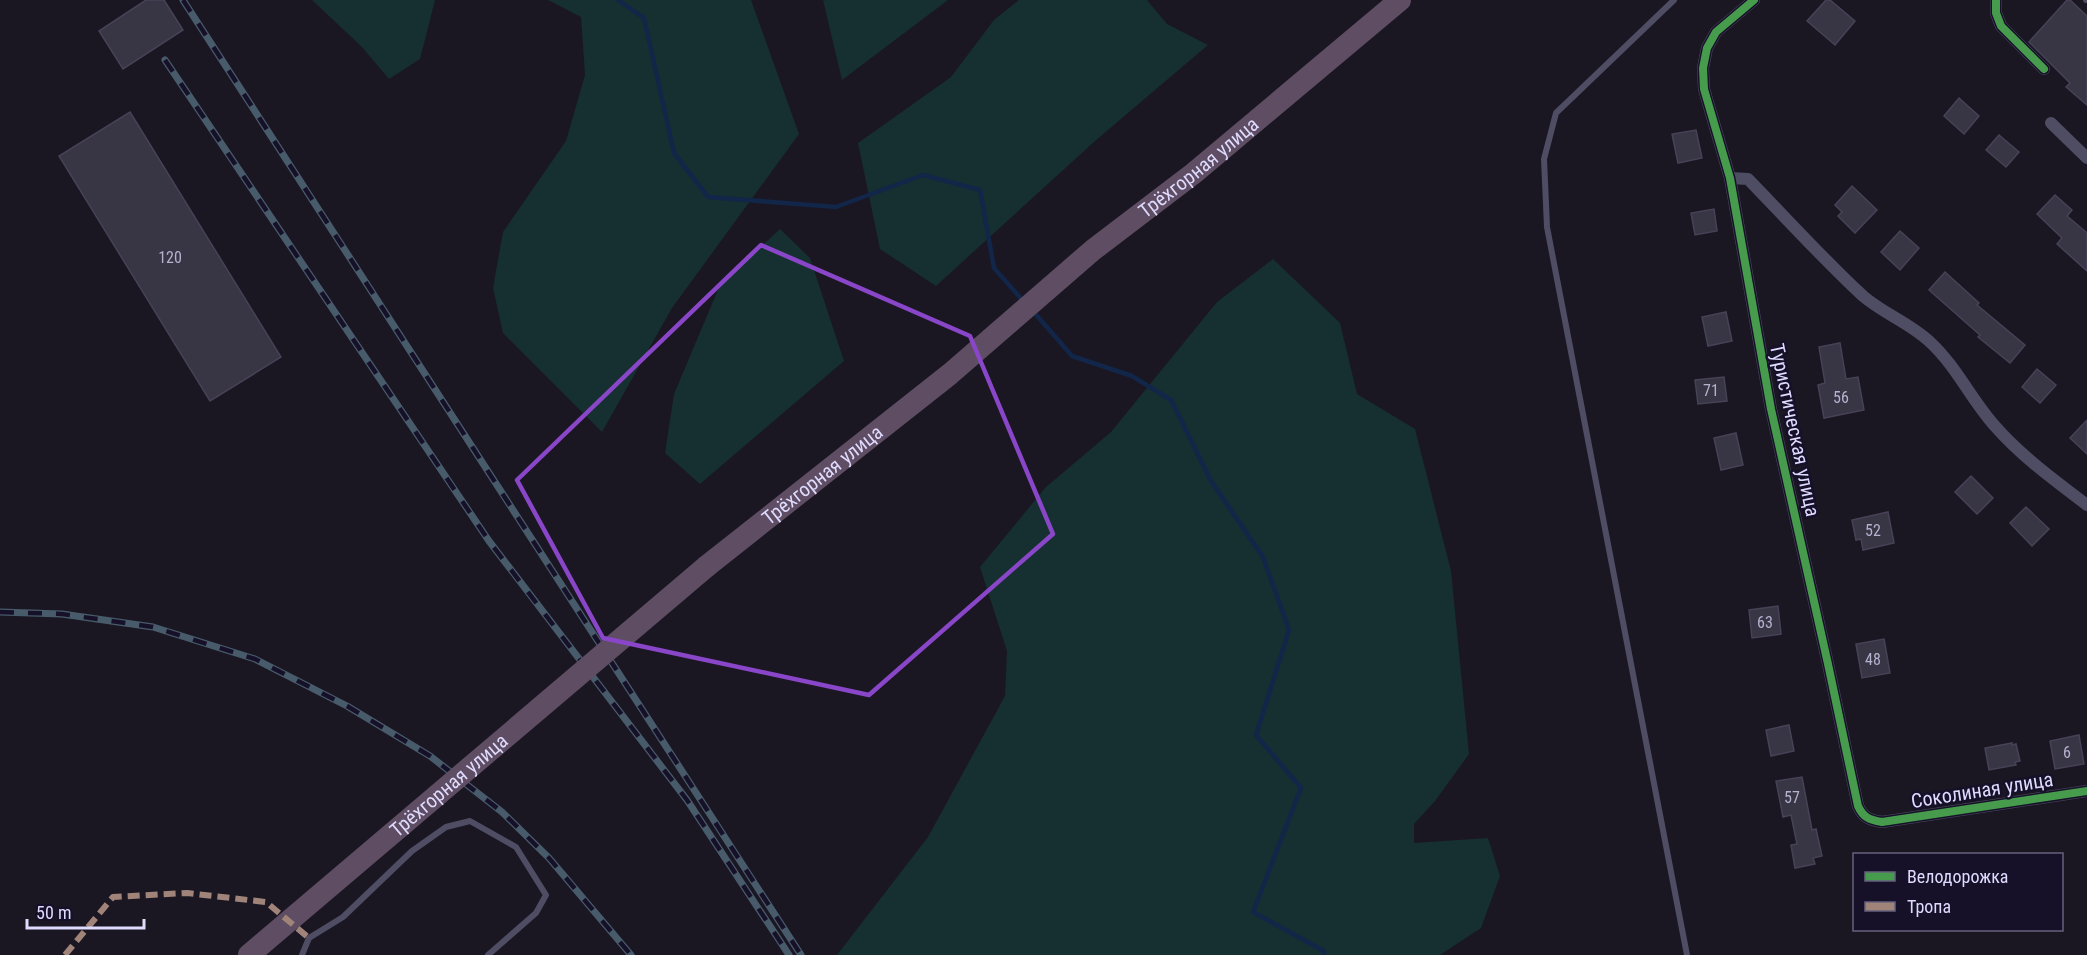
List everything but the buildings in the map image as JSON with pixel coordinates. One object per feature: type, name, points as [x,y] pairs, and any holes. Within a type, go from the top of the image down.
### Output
[{"type":"highway","name":"Трёхгорная улица","points":[[249,955],[706,566],[950,374],[1093,250],[1194,173],[1400,0]]},
{"type":"street","name":"Туристическая улица","points":[[1754,0],[1716,32],[1707,48],[1703,68],[1704,89],[1730,177],[1771,409],[1828,664],[1854,793],[1863,815],[1871,820],[1882,822]]},
{"type":"street","points":[[1996,0],[1996,13],[2001,26],[2044,69]]},
{"type":"street","points":[[2050,123],[2087,158]]},
{"type":"street","points":[[1730,177],[1748,179],[1864,296],[1931,342],[1950,363],[1973,399],[2013,445],[2040,470],[2087,505]]},
{"type":"street","name":"Соколиная улица","points":[[1882,822],[2087,791]]},
{"type":"lane","points":[[1674,0],[1556,113],[1544,159],[1547,227],[1687,955]]},
{"type":"lane","points":[[303,955],[309,938],[343,917],[412,851],[446,827],[470,821],[516,847],[546,895],[536,913],[488,955]]},
{"type":"highlighted area","points":[[761,245],[970,336],[1053,534],[869,695],[603,638],[517,480]]},
{"type":"green space","points":[[312,0],[435,0],[420,59],[389,79],[362,47]]},
{"type":"green space","points":[[548,0],[751,0],[799,134],[672,308],[602,432],[503,333],[493,288],[503,232],[566,141],[585,75],[581,17]]},
{"type":"green space","points":[[823,0],[948,0],[842,80]]},
{"type":"green space","points":[[1019,0],[1147,0],[1167,24],[1208,45],[1095,141],[936,286],[880,249],[858,143],[951,77],[994,20]]},
{"type":"green space","points":[[780,229],[810,258],[844,361],[700,484],[665,453],[674,394],[720,285]]},
{"type":"green space","points":[[1273,259],[1340,323],[1357,394],[1415,429],[1451,571],[1469,754],[1435,801],[1414,824],[1414,843],[1488,838],[1500,876],[1481,928],[1440,955],[837,955],[928,837],[1005,696],[1007,651],[980,567],[1046,487],[1111,432],[1217,302]]},
{"type":"waterway","points":[[618,0],[644,18],[674,153],[708,197],[836,207],[923,175],[980,190],[994,268],[1024,302]]},
{"type":"waterway","points":[[1032,310],[1072,356],[1132,376],[1171,400],[1211,481],[1263,557],[1289,630],[1256,735],[1301,788],[1253,912],[1324,951],[1324,955]]},
{"type":"railway","points":[[183,0],[801,955]]},
{"type":"railway","points":[[165,60],[489,541],[687,800],[789,955]]},
{"type":"railway","points":[[0,612],[62,614],[153,627],[255,659],[347,706],[430,756],[502,812],[549,858],[631,955]]},
{"type":"marked path","points":[[65,955],[113,897],[187,893],[266,902],[309,938]]},
{"type":"cycle path","points":[[1754,0],[1716,32],[1707,48],[1703,68],[1704,89],[1730,178],[1771,409],[1858,806],[1867,817],[1882,822],[2087,791]]},
{"type":"cycle path","points":[[1996,0],[1996,13],[2001,26],[2044,69]]}]
